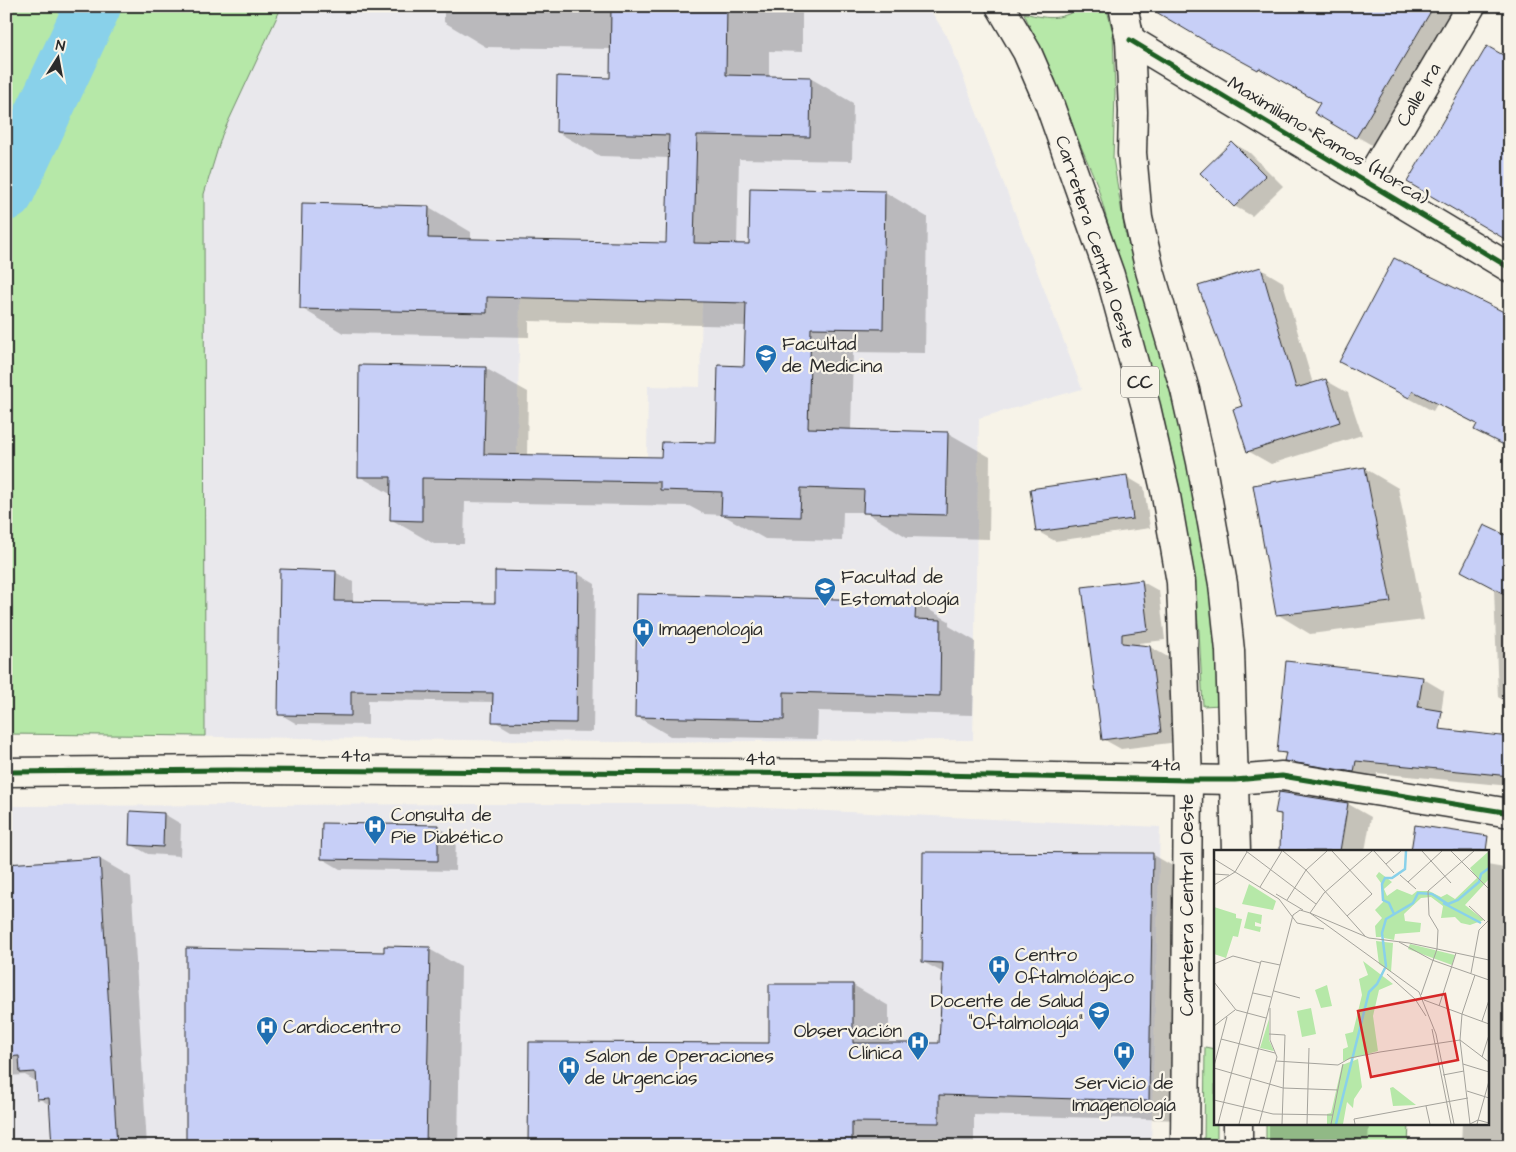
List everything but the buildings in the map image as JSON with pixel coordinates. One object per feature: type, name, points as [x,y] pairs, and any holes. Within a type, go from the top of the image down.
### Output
[{"type":"street","name":"Carretera Central Oeste","points":[[1000,6],[1027,52],[1049,103],[1110,275],[1146,408],[1165,490],[1181,582],[1188,780],[1185,1146]]},
{"type":"street","name":"CC","points":[[1123,6],[1130,40],[1133,112],[1132,152],[1138,218],[1150,271],[1185,390],[1201,462],[1221,574],[1230,651],[1236,850]]},
{"type":"street","name":"Calle 1ra","points":[[1367,183],[1471,6]]},
{"type":"street","name":"Maximiliano Ramos (Horca)","points":[[1130,40],[1510,268]]},
{"type":"street","name":"4ta","points":[[6,772],[229,770],[875,774],[1188,780],[1235,780],[1282,776],[1510,813]]},
{"type":"street","points":[[1238,1124],[1238,1146]]},
{"type":"shaded area","points":[[6,6],[928,6],[949,40],[1082,389],[979,418],[973,740],[606,742],[6,734]],"holes":[[[520,298],[702,302],[700,387],[648,386],[647,456],[517,454]]]},
{"type":"shaded area","points":[[685,804],[1160,827],[1151,1146],[6,1146],[6,806]]},
{"type":"green space","points":[[6,6],[282,6],[222,135],[204,194],[205,736],[6,734]]},
{"type":"green space","points":[[1086,6],[1106,6],[1113,33],[1115,93],[1113,158],[1125,232],[1168,374],[1183,431],[1202,530],[1221,705],[1203,706],[1199,631],[1187,534],[1151,380],[1097,184],[1024,13],[1049,18],[1069,14]]},
{"type":"green space","points":[[1205,1047],[1214,1049],[1214,1124],[1217,1124],[1217,1146],[1204,1146]]},
{"type":"green space","points":[[1266,1124],[1409,1124],[1408,1146],[1266,1146]]},
{"type":"waterway","points":[[6,193],[93,6]]},
{"type":"cycle path","points":[[1130,40],[1510,268]]},
{"type":"cycle path","points":[[6,772],[229,770],[885,774],[1188,780],[1235,780],[1282,776],[1510,813]]},
{"type":"place","name":"Facultad de Medicina","points":[[766,374]]},
{"type":"place","name":"Facultad de Estomatología","points":[[825,607]]},
{"type":"place","name":"Imagenología","points":[[643,648]]},
{"type":"place","name":"Consulta de Pie Diabético","points":[[375,845]]},
{"type":"place","name":"Centro Oftalmológico","points":[[999,985]]},
{"type":"place","name":"Docente de Salud \"Oftalmología\"","points":[[1099,1031]]},
{"type":"place","name":"Cardiocentro","points":[[267,1046]]},
{"type":"place","name":"Observación Clínica","points":[[918,1061]]},
{"type":"place","name":"Servicio de Imagenología","points":[[1124,1071]]},
{"type":"place","name":"Salon de Operaciones de Urgencias","points":[[569,1086]]}]
